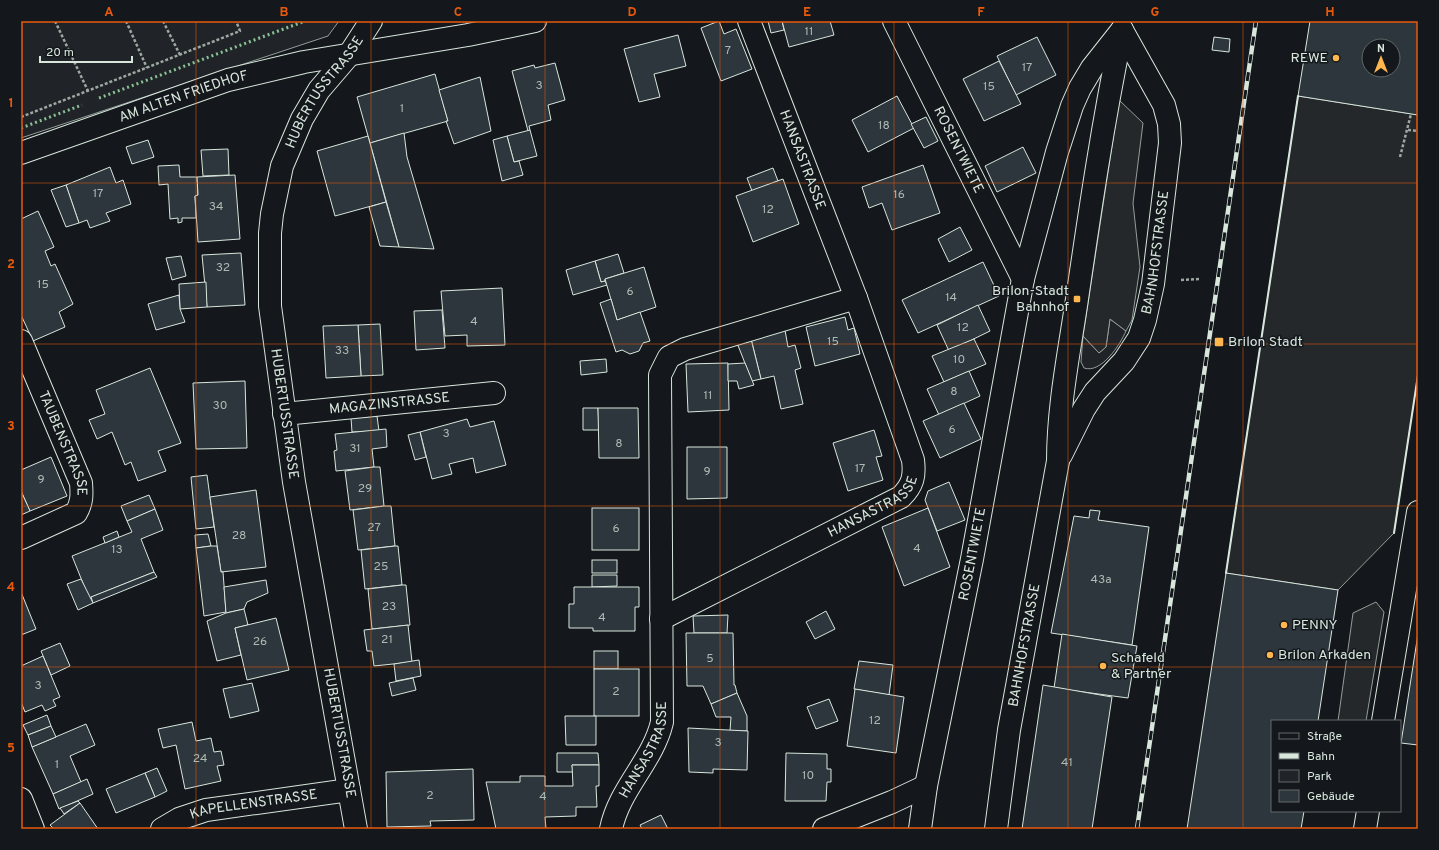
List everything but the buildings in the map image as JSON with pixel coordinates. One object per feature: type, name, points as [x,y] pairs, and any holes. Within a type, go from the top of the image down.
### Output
[{"type":"street","name":"HUBERTUSSTRASSE","points":[[356,829],[295,490],[270,306],[269,253],[272,214],[282,166],[302,119],[320,90],[350,55],[371,21]]},
{"type":"street","name":"AM ALTEN FRIEDHOF","points":[[21,153],[228,80],[304,62],[468,35],[535,21]]},
{"type":"street","name":"HANSASTRASSE","points":[[661,618],[901,497],[909,489],[913,481],[913,460],[856,298],[749,21]]},
{"type":"street","name":"ROSENTWIETE","points":[[894,21],[1024,279]]},
{"type":"street","name":"ROSENTWIETE","points":[[920,829],[926,786],[972,559],[1024,279],[1057,152],[1072,106],[1080,88],[1092,68],[1122,25]]},
{"type":"street","name":"BAHNHOFSTRASSE","points":[[996,829],[1009,730],[1058,462],[1058,437],[1092,196],[1122,25]]},
{"type":"street","name":"BAHNHOFSTRASSE","points":[[1058,462],[1084,409],[1095,392],[1124,360],[1139,338],[1145,320],[1153,284],[1170,143],[1169,124],[1164,105],[1122,25]]},
{"type":"street","name":"HANSASTRASSE","points":[[611,829],[619,803],[654,745],[662,722],[660,375],[669,358],[685,349],[856,298]]},
{"type":"street","name":"TAUBENSTRASSE","points":[[21,341],[81,483],[82,494],[81,505],[76,514],[21,538]]},
{"type":"street","name":"MAGAZINSTRASSE","points":[[284,414],[494,393]]},
{"type":"street","points":[[1383,720],[1418,512]]},
{"type":"street","points":[[824,829],[892,802],[926,786]]},
{"type":"street","name":"KAPELLENSTRASSE","points":[[162,829],[178,819],[219,807],[349,790]]},
{"type":"street","points":[[21,799],[34,829]]},
{"type":"street","points":[[1365,829],[1368,812]]},
{"type":"path","points":[[55,21],[88,91]]},
{"type":"path","points":[[126,21],[147,68]]},
{"type":"path","points":[[164,21],[180,55]]},
{"type":"path","points":[[21,117],[240,31],[236,21]]},
{"type":"path","points":[[1400,156],[1411,114]]},
{"type":"path","points":[[1408,130],[1418,131]]},
{"type":"green space","points":[[21,21],[339,21],[328,36],[21,138]]},
{"type":"green space","points":[[1110,319],[1126,331],[1123,337],[1115,350],[1103,363],[1090,369],[1084,368],[1081,362],[1083,336],[1099,353],[1106,347]]},
{"type":"shaded area","points":[[1298,96],[1418,115],[1418,375],[1394,533],[1338,590],[1226,573]]},
{"type":"shaded area","points":[[1119,100],[1143,123],[1133,203],[1140,267],[1132,320],[1126,331],[1110,319],[1106,347],[1099,353],[1083,336]]},
{"type":"shaded area","points":[[1376,602],[1384,612],[1366,720],[1338,720],[1353,613]]},
{"type":"railway","points":[[1137,829],[1256,21]]},
{"type":"hedge","points":[[99,98],[305,21]]},
{"type":"hedge","points":[[21,128],[82,105]]},
{"type":"wall","points":[[1226,573],[1298,96]]},
{"type":"wall","points":[[1394,533],[1418,375]]},
{"type":"place","name":"REWE","points":[[1336,58]]},
{"type":"place","name":"Brilon-Stadt Bahnhof","points":[[1077,299]]},
{"type":"place","name":"Brilon Stadt","points":[[1219,342]]},
{"type":"place","name":"PENNY","points":[[1284,625]]},
{"type":"place","name":"Brilon Arkaden","points":[[1270,655]]},
{"type":"place","name":"Schafeld & Partner","points":[[1103,666]]}]
